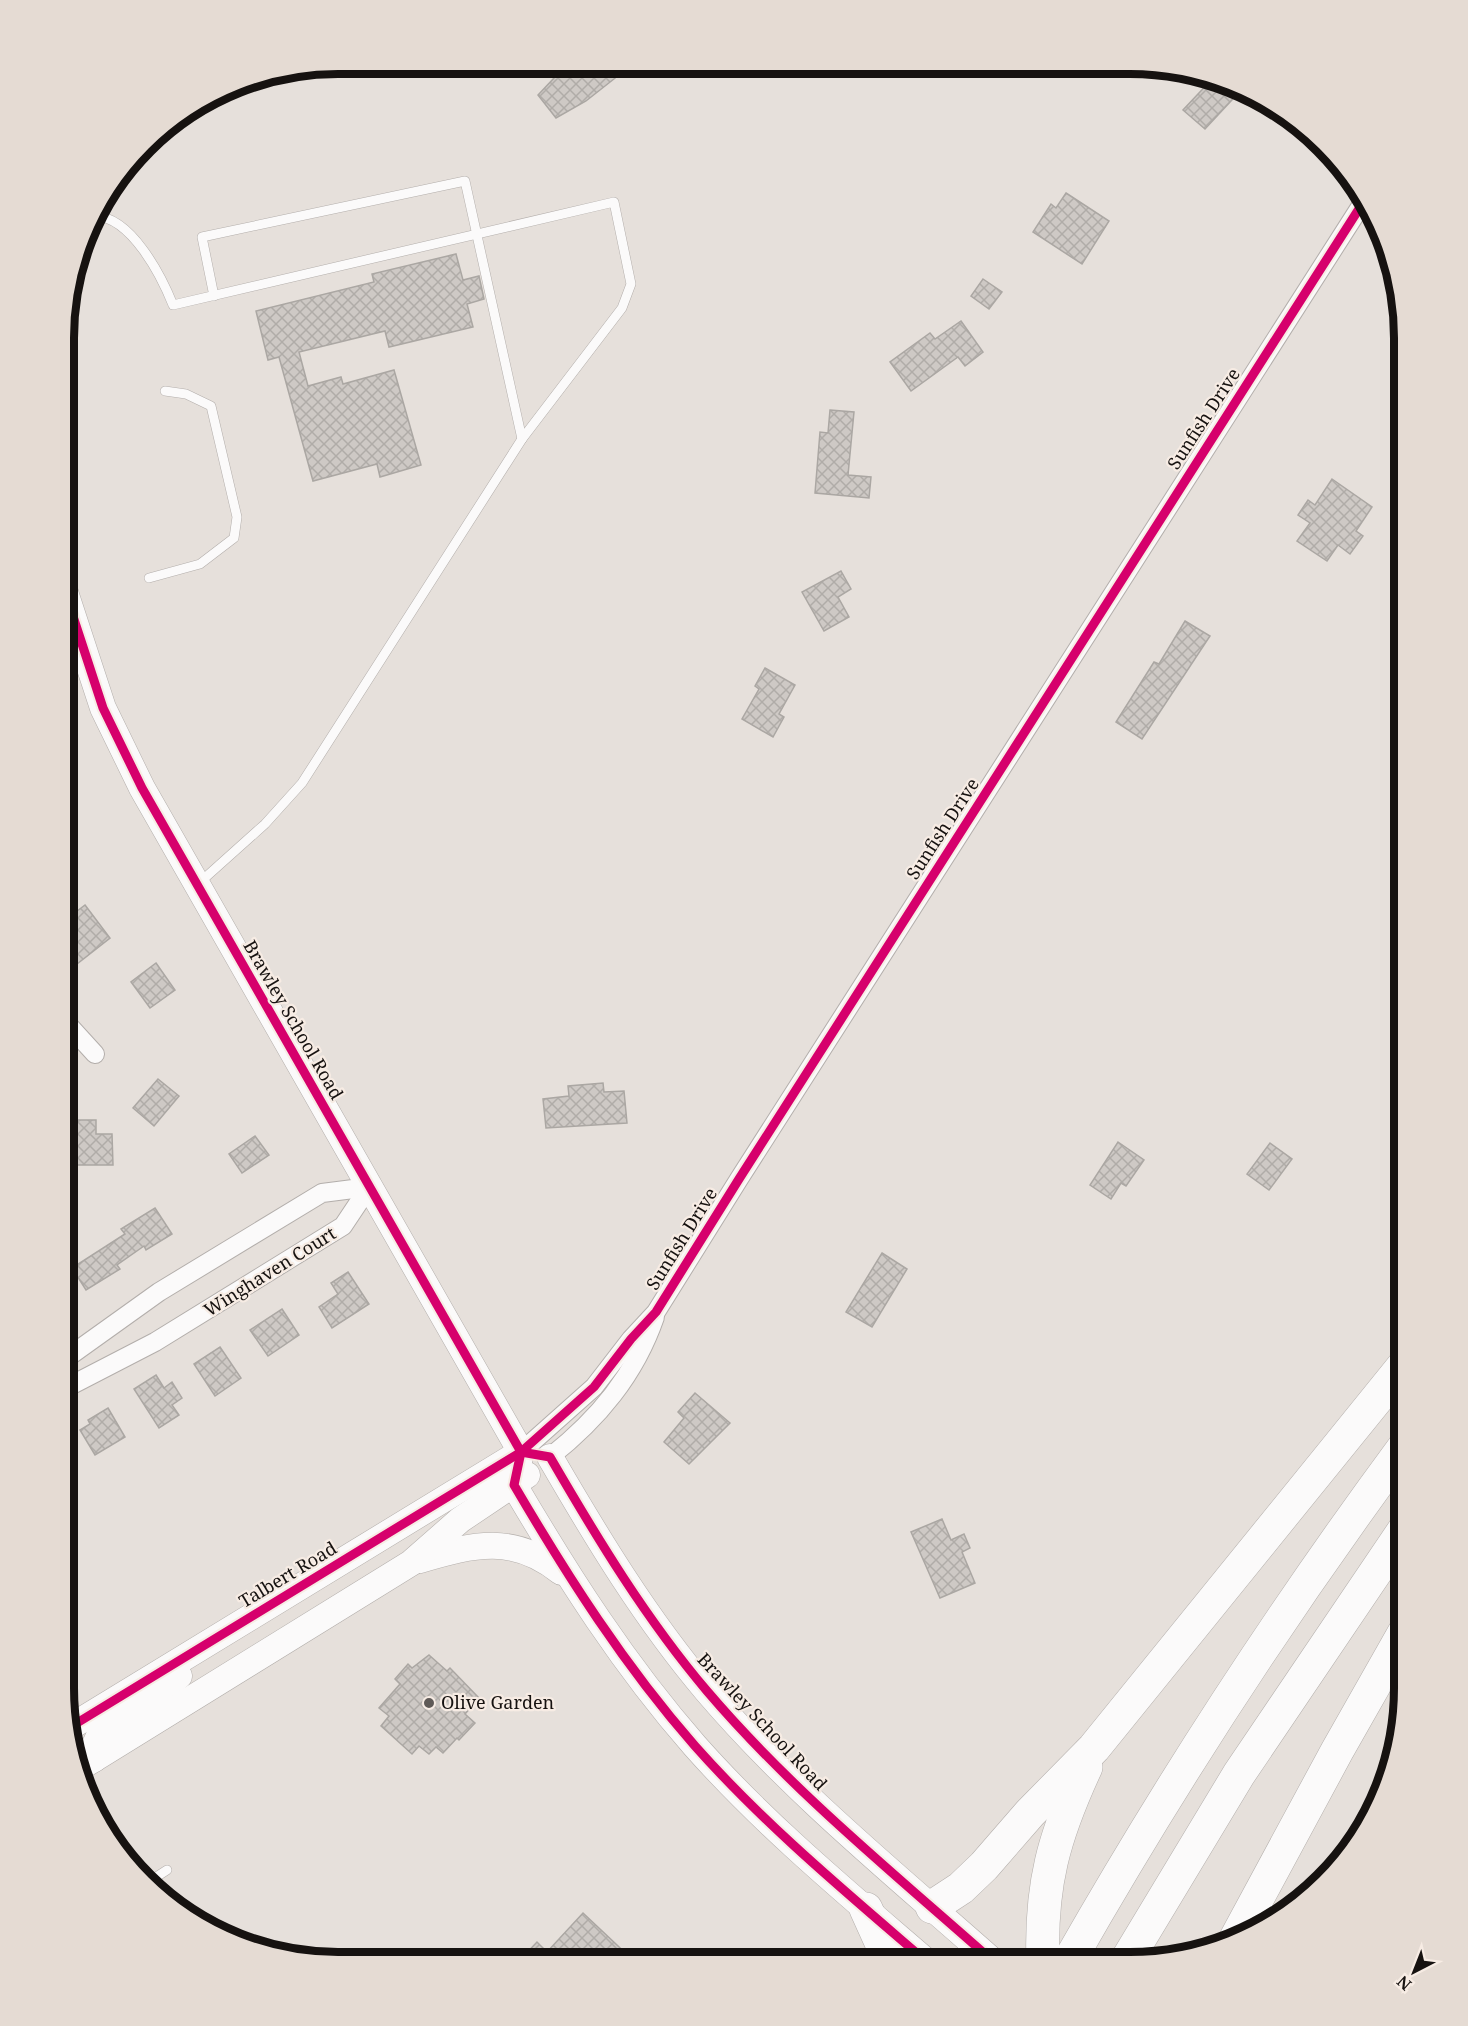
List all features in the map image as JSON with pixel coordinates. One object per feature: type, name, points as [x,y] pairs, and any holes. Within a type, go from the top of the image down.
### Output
[{"type":"highway","points":[[932,1907],[961,1888],[984,1866],[1030,1813],[1094,1749],[1209,1602],[1394,1377]]},
{"type":"highway","points":[[1074,1952],[1144,1834],[1252,1663],[1394,1461]]},
{"type":"highway","points":[[1132,1952],[1257,1746],[1394,1545]]},
{"type":"highway","points":[[1243,1927],[1336,1751],[1394,1650]]},
{"type":"highway","points":[[1043,1952],[1042,1923],[1047,1876],[1059,1828],[1094,1749]]},
{"type":"highway","points":[[866,1909],[885,1952]]},
{"type":"main road","name":"Brawley School Road","points":[[74,619],[103,708],[142,788],[521,1452]]},
{"type":"main road","points":[[550,1457],[521,1452],[514,1485],[570,1579],[636,1674],[703,1754],[767,1821],[915,1952]]},
{"type":"main road","name":"Talbert Road","points":[[76,1724],[521,1452]]},
{"type":"main road","name":"Brawley School Road","points":[[550,1457],[626,1583],[707,1690],[798,1788],[983,1952]]},
{"type":"main road","name":"Sunfish Drive","points":[[514,1485],[550,1457]]},
{"type":"main road","points":[[88,1763],[411,1563],[460,1520],[514,1485]]},
{"type":"main road","points":[[411,1563],[455,1549],[502,1545],[537,1555],[570,1579]]},
{"type":"main road","points":[[88,1763],[100,1734],[144,1705],[258,1613]]},
{"type":"street","name":"Sunfish Drive","points":[[521,1452],[594,1387],[631,1339],[656,1312],[1360,208]]},
{"type":"street","points":[[74,1031],[95,1054]]},
{"type":"street","points":[[74,1353],[159,1292],[322,1193],[369,1187]]},
{"type":"street","name":"Winghaven Court","points":[[74,1383],[155,1342],[343,1226],[369,1187]]},
{"type":"street","name":"Sunfish Drive","points":[[550,1457],[587,1426],[615,1392],[644,1348],[656,1312]]},
{"type":"lane","points":[[214,296],[202,237],[465,181],[522,439]]},
{"type":"lane","points":[[104,216],[144,249],[162,276],[173,305],[614,202],[631,284],[622,308],[522,439],[302,783],[265,824],[196,885]]},
{"type":"lane","points":[[149,578],[200,564],[234,538],[237,517],[211,405],[186,394],[165,391]]},
{"type":"lane","points":[[154,1878],[167,1870]]},
{"type":"building","points":[[553,74],[619,75],[586,101],[556,118],[538,95],[554,78]]},
{"type":"building","points":[[1206,85],[1236,96],[1205,129],[1183,110]]},
{"type":"building","points":[[1066,193],[1109,221],[1082,264],[1033,232],[1051,204],[1056,208]]},
{"type":"building","points":[[456,254],[463,280],[479,276],[484,299],[467,304],[473,327],[389,347],[385,331],[299,352],[308,386],[341,377],[343,384],[394,370],[421,465],[380,477],[377,464],[313,481],[279,357],[268,360],[256,311],[374,282],[372,274]]},
{"type":"building","points":[[983,279],[1002,292],[989,309],[971,296]]},
{"type":"building","points":[[961,321],[983,352],[965,366],[958,357],[911,391],[890,362],[930,333],[935,339]]},
{"type":"building","points":[[830,410],[854,412],[848,475],[871,477],[869,498],[815,493],[820,432],[828,433]]},
{"type":"building","points":[[1332,479],[1372,507],[1356,531],[1363,536],[1350,554],[1338,545],[1327,561],[1297,541],[1310,523],[1298,515],[1308,500],[1315,505]]},
{"type":"building","points":[[841,571],[851,589],[838,597],[849,617],[824,631],[802,592]]},
{"type":"building","points":[[1185,621],[1210,636],[1142,739],[1116,722],[1154,662],[1159,664]]},
{"type":"building","points":[[765,668],[795,685],[779,714],[784,717],[773,737],[742,719],[759,689],[755,686]]},
{"type":"building","points":[[85,905],[110,938],[77,964],[74,960],[74,913]]},
{"type":"building","points":[[156,963],[175,990],[150,1008],[131,982]]},
{"type":"building","points":[[158,1079],[179,1096],[154,1126],[133,1108]]},
{"type":"building","points":[[603,1083],[604,1092],[624,1091],[627,1123],[546,1128],[543,1099],[569,1096],[568,1086]]},
{"type":"building","points":[[74,1120],[96,1120],[96,1134],[112,1134],[113,1165],[74,1165]]},
{"type":"building","points":[[255,1136],[269,1155],[242,1173],[229,1154]]},
{"type":"building","points":[[1118,1142],[1144,1160],[1126,1186],[1121,1183],[1111,1199],[1090,1185]]},
{"type":"building","points":[[1270,1143],[1292,1159],[1269,1190],[1247,1174]]},
{"type":"building","points":[[155,1208],[172,1234],[146,1250],[144,1246],[117,1265],[120,1269],[86,1290],[74,1271],[74,1267],[125,1234],[121,1229]]},
{"type":"building","points":[[882,1253],[907,1269],[872,1327],[846,1312]]},
{"type":"building","points":[[348,1272],[369,1304],[332,1328],[319,1307],[338,1294],[331,1283]]},
{"type":"building","points":[[282,1309],[299,1335],[268,1356],[250,1330]]},
{"type":"building","points":[[220,1347],[241,1378],[215,1396],[194,1364]]},
{"type":"building","points":[[156,1375],[164,1388],[172,1382],[182,1398],[172,1405],[179,1415],[159,1428],[134,1389]]},
{"type":"building","points":[[695,1393],[730,1423],[689,1464],[664,1442],[684,1418],[678,1412]]},
{"type":"building","points":[[108,1408],[125,1437],[95,1455],[80,1430],[90,1424],[88,1420]]},
{"type":"building","points":[[942,1519],[951,1540],[964,1534],[970,1548],[962,1552],[975,1583],[940,1598],[911,1532]]},
{"type":"building","name":"Olive Garden","points":[[429,1655],[447,1671],[450,1668],[479,1698],[465,1714],[475,1723],[443,1753],[436,1747],[429,1754],[419,1746],[412,1754],[381,1726],[389,1716],[379,1708],[400,1684],[395,1679],[408,1664],[412,1668]]},
{"type":"building","points":[[583,1913],[624,1952],[547,1952]]},
{"type":"building","points":[[537,1942],[547,1952],[528,1952]]},
{"type":"cycle path","points":[[76,1724],[521,1452],[594,1387],[631,1339],[656,1312],[1360,208]]},
{"type":"cycle path","points":[[74,619],[103,708],[142,788],[521,1452],[514,1485],[555,1553],[598,1620],[644,1684],[695,1746],[778,1831],[915,1952]]},
{"type":"cycle path","points":[[521,1452],[550,1457],[604,1548],[643,1607],[685,1664],[740,1728],[774,1764],[846,1832],[982,1952]]},
{"type":"place","name":"Olive Garden","points":[[429,1703]]}]
